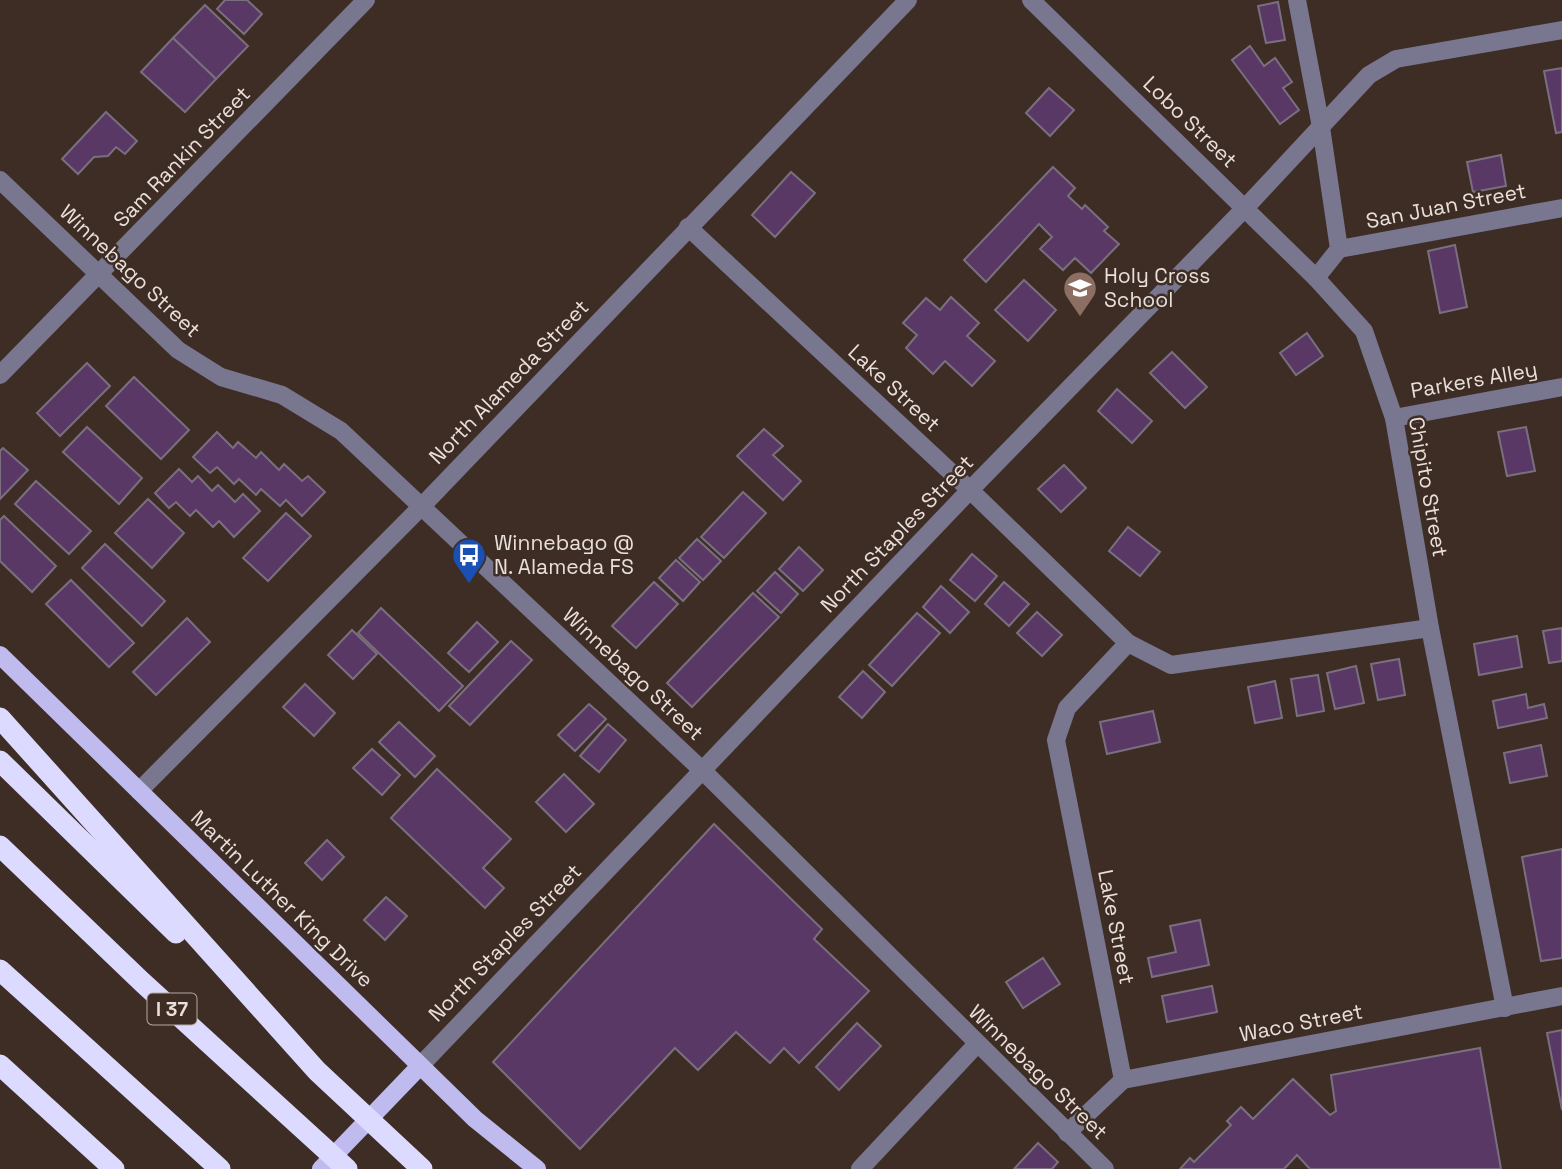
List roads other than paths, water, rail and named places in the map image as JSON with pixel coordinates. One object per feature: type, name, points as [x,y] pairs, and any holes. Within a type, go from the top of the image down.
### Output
[{"type":"highway","points":[[0,719],[317,1071]]},
{"type":"highway","points":[[0,761],[317,1071],[422,1169]]},
{"type":"highway","name":"I 37","points":[[0,846],[142,982],[347,1169]]},
{"type":"highway","points":[[0,970],[220,1169]]},
{"type":"highway","points":[[0,1065],[114,1169]]},
{"type":"main road","name":"Martin Luther King Drive","points":[[0,655],[475,1119],[537,1169]]},
{"type":"main road","name":"North Staples Street","points":[[321,1169],[420,1066]]},
{"type":"street","name":"Sam Rankin Street","points":[[0,375],[366,0]]},
{"type":"street","name":"North Alameda Street","points":[[139,791],[422,506],[908,0]]},
{"type":"street","name":"Lobo Street","points":[[1031,0],[1316,278]]},
{"type":"street","points":[[1297,0],[1321,127],[1339,250],[1316,278]]},
{"type":"street","name":"North Staples Street","points":[[420,1066],[1369,75],[1396,59],[1562,30]]},
{"type":"street","name":"Winnebago Street","points":[[0,180],[178,350],[221,377],[282,395],[341,430],[703,771],[1105,1169]]},
{"type":"street","name":"San Juan Street","points":[[1339,250],[1562,208]]},
{"type":"street","name":"Lake Street","points":[[688,227],[970,490],[1128,643],[1171,665],[1430,628]]},
{"type":"street","name":"Chipito Street","points":[[1316,278],[1364,331],[1394,418],[1430,628],[1505,1008]]},
{"type":"street","name":"Parkers Alley","points":[[1394,418],[1562,387]]},
{"type":"street","name":"Lake Street","points":[[1123,1080],[1056,740],[1067,708],[1128,643]]},
{"type":"street","name":"Waco Street","points":[[1123,1080],[1562,996]]},
{"type":"street","points":[[860,1169],[977,1044]]},
{"type":"street","points":[[1067,1133],[1123,1080]]},
{"type":"place","name":"Holy Cross School","points":[[1080,318]]},
{"type":"place","name":"Winnebago @ N. Alameda FS","points":[[469,585]]}]
